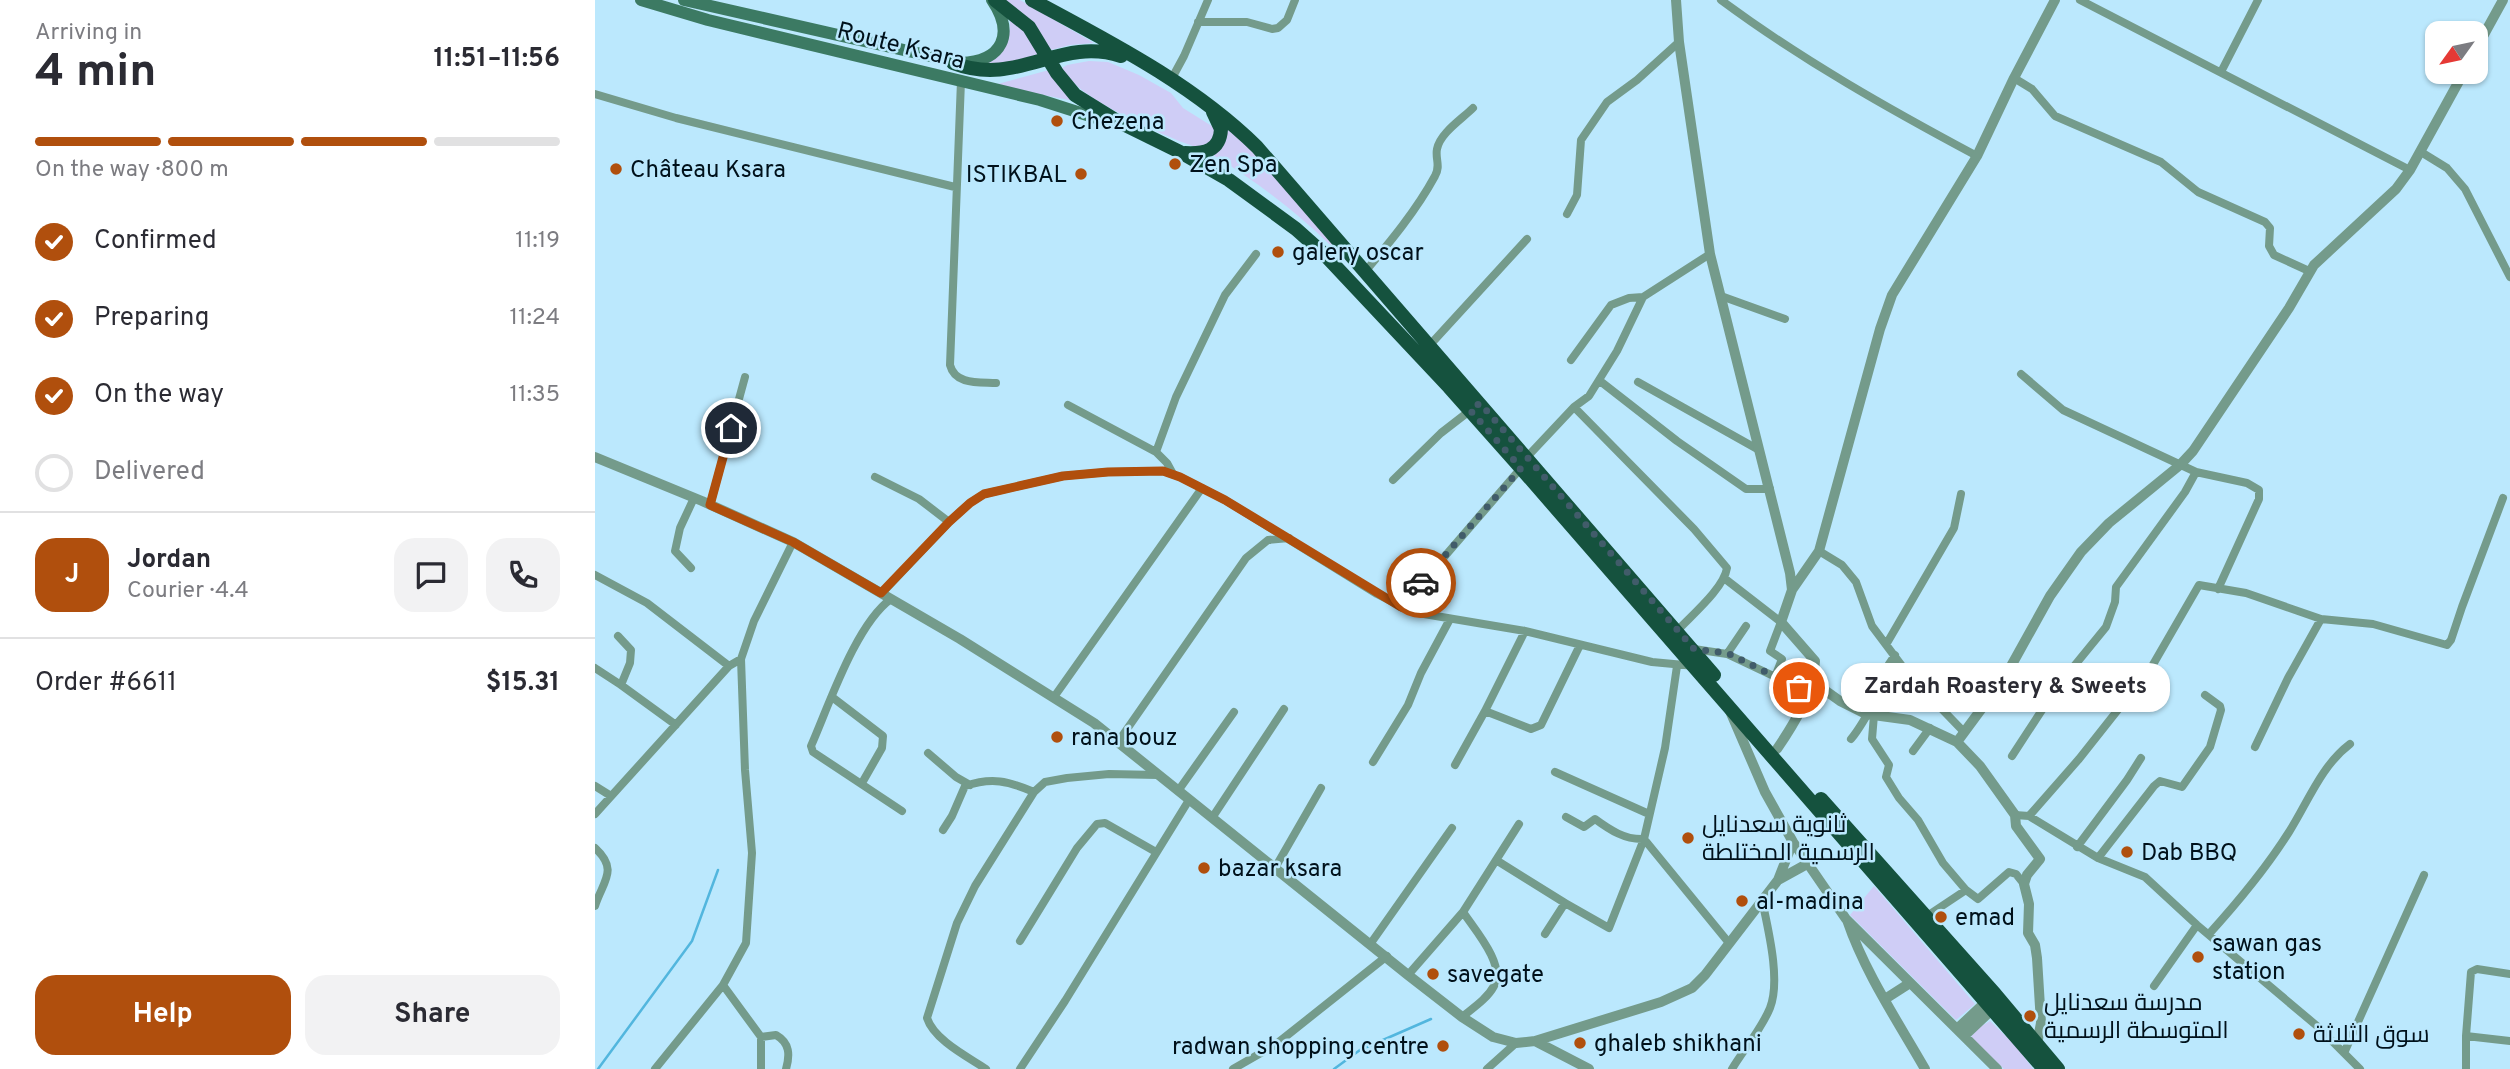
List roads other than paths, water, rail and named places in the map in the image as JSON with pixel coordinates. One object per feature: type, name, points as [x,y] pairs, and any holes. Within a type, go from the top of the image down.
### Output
[{"type":"highway","points":[[993,0],[1024,22],[1075,94],[1148,138],[1180,152],[1229,180],[1296,229],[1475,407],[1927,916],[2044,1069]]},
{"type":"highway","points":[[1031,0],[1149,65],[1240,130],[1273,163],[1364,273],[1429,346],[1475,407]]},
{"type":"highway","points":[[953,63],[992,71],[1010,69],[1077,51],[1097,51],[1117,54],[1149,65]]},
{"type":"highway","points":[[1180,152],[1206,152],[1219,141],[1220,122],[1209,106]]},
{"type":"highway","points":[[1524,462],[1678,630],[1728,704],[1868,867],[2058,1069]]},
{"type":"main road","name":"Route Ksara","points":[[641,0],[685,3],[953,63],[976,61],[991,55],[1000,47],[1005,29],[993,0]]},
{"type":"main road","name":"Route Ksara","points":[[685,3],[961,81],[1062,106],[1148,138]]},
{"type":"street","points":[[1171,80],[1208,0]]},
{"type":"street","points":[[1198,22],[1247,22],[1272,29],[1278,28],[1287,20],[1295,0]]},
{"type":"street","points":[[1676,0],[1679,42],[1710,254],[1770,489],[1792,590]]},
{"type":"street","points":[[1721,0],[1758,28],[1865,95],[1977,156]]},
{"type":"street","points":[[1775,677],[1783,659],[1770,651],[1792,590],[1819,551],[1887,307],[1902,277],[1977,156],[2055,0]]},
{"type":"street","points":[[2080,0],[2410,170]]},
{"type":"street","points":[[2221,72],[2258,0]]},
{"type":"street","points":[[2489,25],[2503,0]]},
{"type":"street","points":[[1567,214],[1577,195],[1581,140],[1607,102],[1637,80],[1679,42]]},
{"type":"street","points":[[2014,78],[2032,89],[2055,117],[2161,162],[2198,192],[2265,222],[2270,228],[2269,246],[2274,255],[2309,271]]},
{"type":"street","points":[[961,81],[950,365],[953,374],[961,379],[996,383]]},
{"type":"street","points":[[1957,742],[2005,677],[2050,596],[2081,552],[2109,523],[2180,465],[2193,451],[2289,308],[2309,271],[2322,256],[2396,190],[2421,152],[2458,84]]},
{"type":"street","points":[[595,94],[676,118],[955,187]]},
{"type":"street","points":[[1364,273],[1415,207],[1435,176],[1439,166],[1437,146],[1442,138],[1473,108]]},
{"type":"street","points":[[2421,152],[2447,168],[2465,189],[2510,277]]},
{"type":"street","points":[[1429,346],[1528,239]]},
{"type":"street","points":[[1156,452],[1176,397],[1225,295],[1256,254]]},
{"type":"street","points":[[1571,360],[1611,305],[1643,298],[1710,254]]},
{"type":"street","points":[[1721,296],[1785,319]]},
{"type":"street","points":[[1401,607],[1524,462],[1574,407],[1589,396],[1600,381],[1643,298]]},
{"type":"street","points":[[2021,374],[2063,410],[2196,472],[2248,483],[2259,490],[2259,499],[2218,589]]},
{"type":"street","points":[[710,505],[745,377]]},
{"type":"street","points":[[1600,381],[1677,441],[1746,489],[1770,489]]},
{"type":"street","points":[[1638,382],[1759,450]]},
{"type":"street","points":[[1068,405],[1156,452],[1173,474]]},
{"type":"street","points":[[1393,480],[1441,433],[1475,407]]},
{"type":"street","points":[[1574,407],[1694,528],[1727,568],[1724,578],[1678,630]]},
{"type":"street","points":[[595,457],[793,542],[1054,697],[1094,723],[1408,975],[1462,1017],[1493,1037],[1516,1043],[1535,1041],[1647,1007],[1692,988],[1778,880],[1793,842]]},
{"type":"street","points":[[902,811],[813,752],[811,746],[866,624],[882,606],[886,596],[949,522],[984,494],[1063,476],[1163,471],[1202,488],[1401,607],[1421,615],[1525,631],[1677,666],[1696,657],[1727,653],[1775,677],[1809,686],[1870,714],[1899,717],[1930,728],[1957,742],[1980,766],[2015,816],[2016,826],[2040,859],[2027,875],[2024,884]]},
{"type":"street","points":[[2012,756],[2057,687],[2106,627],[2115,602],[2116,587],[2185,492],[2196,472]]},
{"type":"street","points":[[875,477],[919,499],[949,522]]},
{"type":"street","points":[[1054,697],[1202,488]]},
{"type":"street","points":[[1887,643],[1954,528],[1961,494]]},
{"type":"street","points":[[691,568],[675,551],[680,528],[694,498]]},
{"type":"street","points":[[2029,816],[2079,759],[2151,668],[2197,588],[2202,584],[2246,593],[2321,619],[2373,624],[2447,645],[2504,498]]},
{"type":"street","points":[[1118,742],[1246,558],[1268,540],[1289,538]]},
{"type":"street","points":[[656,1069],[723,985],[744,950],[748,933],[752,853],[745,770],[741,659],[754,621],[793,542]]},
{"type":"street","points":[[1819,551],[1842,565],[1856,582],[1867,617],[1917,683],[1964,732]]},
{"type":"street","points":[[595,575],[647,603],[729,666]]},
{"type":"street","points":[[1724,578],[1781,622],[1814,659],[1809,686],[1794,721],[1777,749]]},
{"type":"street","points":[[1373,762],[1408,705],[1421,673],[1450,619]]},
{"type":"street","points":[[2255,747],[2288,678],[2321,619]]},
{"type":"street","points":[[1727,653],[1745,626]]},
{"type":"street","points":[[1455,765],[1525,631]]},
{"type":"street","points":[[618,635],[631,650],[630,663],[621,685]]},
{"type":"street","points":[[1485,710],[1531,729],[1539,727],[1580,645]]},
{"type":"street","points":[[1851,738],[1870,714],[1888,676],[1887,667],[1895,655]]},
{"type":"street","points":[[595,814],[729,666],[741,659]]},
{"type":"street","points":[[1496,860],[1609,929],[1644,839],[1665,748],[1677,666]]},
{"type":"street","points":[[595,667],[676,725]]},
{"type":"street","points":[[2098,858],[2154,786],[2160,781],[2182,787],[2207,752],[2221,710],[2205,695]]},
{"type":"street","points":[[832,697],[883,736],[882,748],[862,783]]},
{"type":"street","points":[[1728,704],[1765,792],[1807,864],[1846,919],[1997,1069]]},
{"type":"street","points":[[1212,818],[1284,709]]},
{"type":"street","points":[[1178,791],[1234,712]]},
{"type":"street","points":[[1870,714],[1872,739],[1889,765],[1887,777],[1899,798],[1918,820],[1943,863],[1966,890],[1975,898],[1980,898],[2009,872],[2016,874],[2024,884],[2029,904],[2028,933],[2035,945],[2037,958],[2041,1023],[2037,1044]]},
{"type":"street","points":[[1913,751],[1930,728]]},
{"type":"street","points":[[2209,934],[2264,870],[2331,759],[2350,744]]},
{"type":"street","points":[[928,753],[956,777],[970,785]]},
{"type":"street","points":[[2077,846],[2141,758]]},
{"type":"street","points":[[1555,772],[1649,814]]},
{"type":"street","points":[[986,1069],[947,1042],[932,1028],[927,1014],[957,923],[986,867],[1034,792],[1045,782],[1109,774],[1158,775]]},
{"type":"street","points":[[943,830],[952,817],[965,786],[985,779],[1034,792]]},
{"type":"street","points":[[595,786],[611,796]]},
{"type":"street","points":[[1275,868],[1321,788]]},
{"type":"street","points":[[1020,1069],[1189,800]]},
{"type":"street","points":[[2015,816],[2029,816],[2098,858],[2145,877],[2197,925],[2317,1026],[2360,1069]]},
{"type":"street","points":[[1566,817],[1584,827],[1595,819],[1613,832],[1644,839]]},
{"type":"street","points":[[1020,941],[1077,848],[1097,824],[1105,823],[1156,852]]},
{"type":"street","points":[[1408,975],[1463,912],[1519,824]]},
{"type":"street","points":[[1371,943],[1452,828]]},
{"type":"street","points":[[1644,839],[1729,943]]},
{"type":"street","points":[[595,848],[605,857],[609,872],[595,906]]},
{"type":"street","points":[[1778,880],[1807,864]]},
{"type":"street","points":[[2344,1053],[2424,875]]},
{"type":"street","points":[[1927,916],[1966,890]]},
{"type":"street","points":[[1732,1069],[1765,1018],[1773,999],[1773,975],[1762,900]]},
{"type":"street","points":[[1545,934],[1565,903]]},
{"type":"street","points":[[1462,1017],[1495,985],[1498,971],[1463,912]]},
{"type":"street","points":[[1846,919],[1861,958],[1925,1069]]},
{"type":"street","points":[[2154,986],[2197,925]]},
{"type":"street","points":[[1233,1069],[1275,1045],[1387,956]]},
{"type":"street","points":[[2466,1069],[2471,972],[2477,969],[2510,974]]},
{"type":"street","points":[[1885,999],[1910,983]]},
{"type":"street","points":[[723,985],[761,1037],[761,1069]]},
{"type":"street","points":[[1961,1033],[1994,1001]]},
{"type":"street","points":[[1562,1033],[1567,1057]]},
{"type":"street","points":[[761,1037],[776,1035],[786,1044],[789,1049],[786,1069]]},
{"type":"street","points":[[2466,1036],[2510,1041]]},
{"type":"street","points":[[1535,1041],[1590,1069]]},
{"type":"street","points":[[1487,1069],[1516,1043]]},
{"type":"waterway","points":[[598,1069],[692,941],[718,870]]},
{"type":"waterway","points":[[1334,1069],[1360,1050],[1431,1019]]},
{"type":"place","name":"Chezena","points":[[1057,121]]},
{"type":"place","name":"Zen Spa","points":[[1175,164]]},
{"type":"place","name":"Château Ksara","points":[[616,169]]},
{"type":"place","name":"ISTIKBAL","points":[[1081,174]]},
{"type":"place","name":"galery oscar","points":[[1278,252]]},
{"type":"place","name":"Zardah Roastery & Sweets","points":[[1799,688]]},
{"type":"place","name":"rana bouz","points":[[1057,737]]},
{"type":"place","name":"ثانوية سعدنايل الرسمية المختلطة","points":[[1688,838]]},
{"type":"place","name":"Dab BBQ","points":[[2127,852]]},
{"type":"place","name":"bazar ksara","points":[[1204,868]]},
{"type":"place","name":"al-madina","points":[[1742,901]]},
{"type":"place","name":"emad","points":[[1941,917]]},
{"type":"place","name":"sawan gas station","points":[[2198,957]]},
{"type":"place","name":"savegate","points":[[1433,974]]},
{"type":"place","name":"مدرسة سعدنايل المتوسطة الرسمية","points":[[2030,1016]]},
{"type":"place","name":"سوق الثلاثة","points":[[2299,1034]]},
{"type":"place","name":"ghaleb shikhani","points":[[1580,1043]]},
{"type":"place","name":"radwan shopping centre","points":[[1443,1046]]}]
